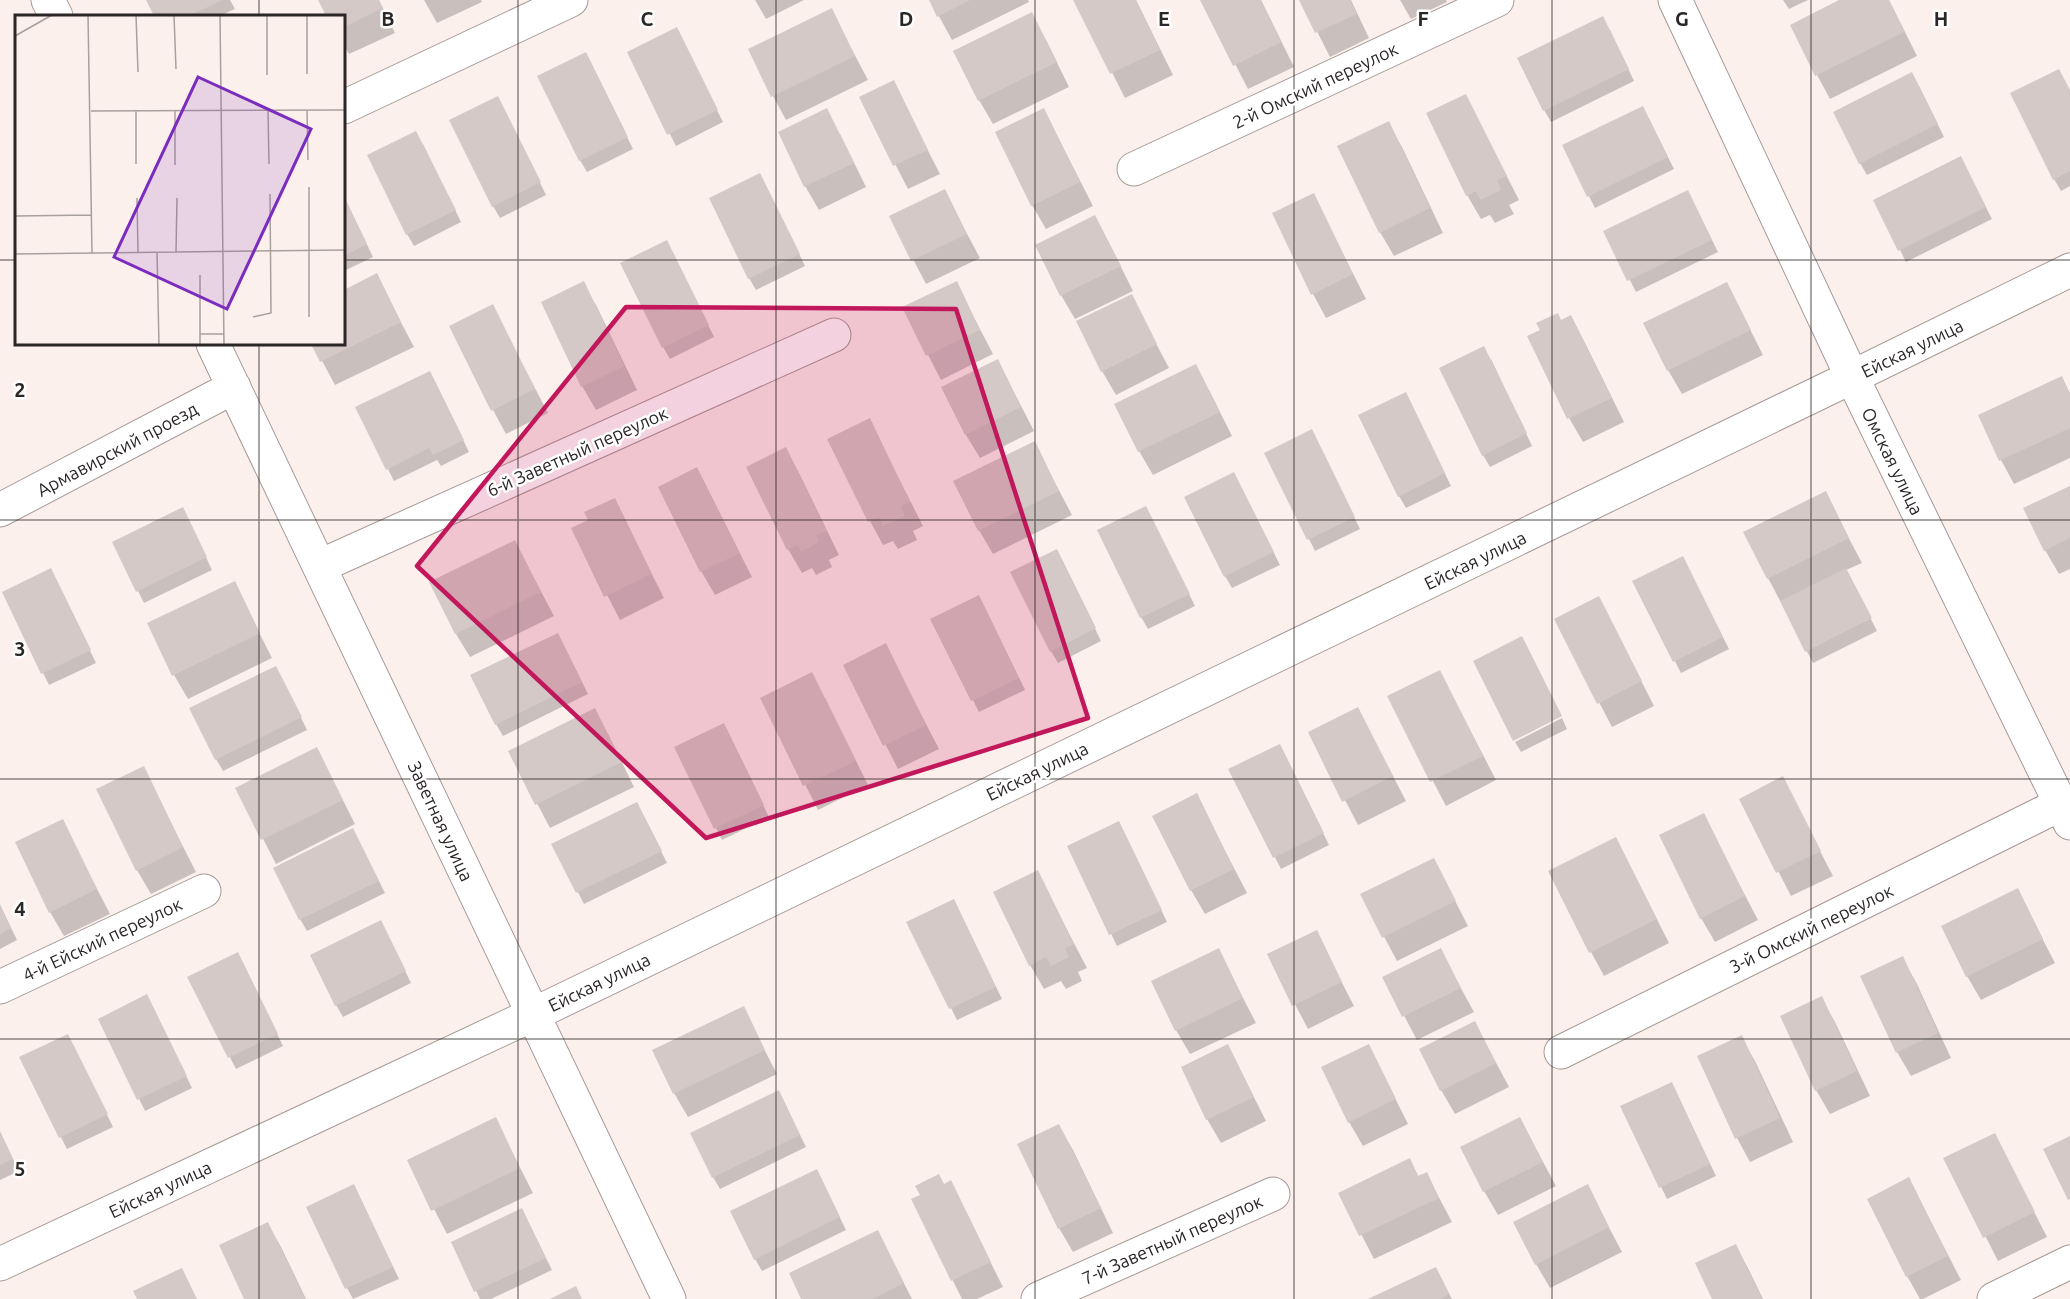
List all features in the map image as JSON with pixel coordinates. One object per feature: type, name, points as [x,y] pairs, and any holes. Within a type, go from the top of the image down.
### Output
[{"type":"street","points":[[48,0],[56,15]]},
{"type":"street","points":[[345,107],[571,0]]},
{"type":"street","name":"2-й Омский переулок","points":[[1134,170],[1497,0]]},
{"type":"street","name":"Омская улица","points":[[1675,0],[1852,377],[2066,813]]},
{"type":"street","name":"Ейская улица","points":[[0,1264],[532,1015],[2070,270]]},
{"type":"street","name":"6-й Заветный переулок","points":[[320,566],[834,335]]},
{"type":"street","name":"Заветная улица","points":[[213,345],[669,1299]]},
{"type":"street","name":"Армавирский проезд","points":[[0,510],[234,387]]},
{"type":"street","name":"3-й Омский переулок","points":[[1561,1052],[2066,813]]},
{"type":"street","name":"4-й Ейский переулок","points":[[0,987],[204,891]]},
{"type":"street","name":"7-й Заветный переулок","points":[[1038,1299],[1273,1194]]},
{"type":"street","points":[[1994,1299],[2070,1262]]},
{"type":"highlighted area","points":[[626,307],[956,309],[1088,718],[706,838],[417,566]]},
{"type":"building","points":[[146,0],[223,0],[190,15],[154,15]]},
{"type":"building","points":[[318,0],[378,0],[382,8],[345,26],[345,15],[326,15]]},
{"type":"building","points":[[929,0],[970,0],[937,17]]},
{"type":"building","points":[[1073,0],[1136,0],[1160,50],[1110,74]]},
{"type":"building","points":[[1200,0],[1260,0],[1281,42],[1233,66]]},
{"type":"building","points":[[1299,0],[1350,0],[1357,14],[1315,33]]},
{"type":"building","points":[[1839,0],[1889,0],[1904,32],[1815,76],[1790,25]]},
{"type":"building","points":[[832,8],[855,56],[771,97],[748,49]]},
{"type":"building","points":[[1032,12],[1057,62],[978,101],[953,51]]},
{"type":"building","points":[[1603,16],[1629,69],[1543,111],[1517,58]]},
{"type":"building","points":[[677,27],[718,110],[667,135],[627,52]]},
{"type":"building","points":[[586,52],[628,137],[579,161],[537,76]]},
{"type":"building","points":[[2059,69],[2070,90],[2070,171],[2053,180],[2010,93]]},
{"type":"building","points":[[1912,72],[1938,124],[1859,164],[1833,112]]},
{"type":"building","points":[[894,80],[928,150],[893,166],[859,97]]},
{"type":"building","points":[[1466,94],[1507,176],[1497,180],[1501,190],[1480,200],[1476,191],[1466,196],[1426,113]]},
{"type":"building","points":[[498,96],[541,182],[492,207],[449,120]]},
{"type":"building","points":[[1643,106],[1668,157],[1587,197],[1562,145]]},
{"type":"building","points":[[827,108],[854,163],[804,187],[778,132]]},
{"type":"building","points":[[1044,108],[1080,182],[1031,206],[995,132]]},
{"type":"building","points":[[1389,121],[1430,208],[1379,233],[1337,146]]},
{"type":"building","points":[[416,131],[456,210],[406,235],[367,155]]},
{"type":"building","points":[[1961,156],[1986,207],[1898,251],[1873,200]]},
{"type":"building","points":[[760,173],[800,254],[748,279],[709,198]]},
{"type":"building","points":[[945,189],[967,234],[911,261],[889,216]]},
{"type":"building","points":[[1688,190],[1712,240],[1627,281],[1603,231]]},
{"type":"building","points":[[1314,193],[1353,274],[1311,295],[1272,213]]},
{"type":"building","points":[[345,198],[367,244],[345,255]]},
{"type":"building","points":[[1095,215],[1121,266],[1060,296],[1035,245]]},
{"type":"building","points":[[667,240],[709,325],[662,348],[620,263]]},
{"type":"building","points":[[377,273],[401,322],[320,362],[312,345],[345,345],[345,289]]},
{"type":"building","points":[[584,281],[624,366],[581,387],[541,302]]},
{"type":"building","points":[[957,281],[980,330],[926,356],[902,307]]},
{"type":"building","points":[[1727,282],[1751,330],[1667,371],[1643,323]]},
{"type":"building","points":[[1132,294],[1157,344],[1101,372],[1076,321]]},
{"type":"building","points":[[493,304],[535,389],[491,411],[449,326]]},
{"type":"building","points":[[1558,313],[1561,320],[1571,315],[1612,398],[1567,419],[1527,336],[1540,330],[1536,323]]},
{"type":"building","points":[[1484,346],[1527,433],[1482,456],[1439,368]]},
{"type":"building","points":[[998,359],[1021,407],[965,435],[941,387]]},
{"type":"building","points":[[1196,364],[1220,412],[1138,452],[1114,404]]},
{"type":"building","points":[[430,371],[464,440],[433,455],[429,448],[386,470],[355,407]]},
{"type":"building","points":[[2062,376],[2070,394],[2070,428],[1999,461],[1978,415]]},
{"type":"building","points":[[1406,392],[1445,473],[1398,497],[1358,415]]},
{"type":"building","points":[[870,418],[910,502],[901,506],[905,516],[883,526],[879,517],[868,522],[827,439]]},
{"type":"building","points":[[1312,429],[1355,517],[1307,540],[1264,453]]},
{"type":"building","points":[[1035,441],[1059,491],[978,531],[953,481]]},
{"type":"building","points":[[786,447],[827,531],[816,535],[819,542],[801,552],[798,545],[787,550],[746,467]]},
{"type":"building","points":[[697,467],[740,553],[700,572],[658,487]]},
{"type":"building","points":[[1234,472],[1274,552],[1224,577],[1184,497]]},
{"type":"building","points":[[2070,486],[2070,538],[2044,551],[2023,508]]},
{"type":"building","points":[[1826,491],[1849,538],[1767,579],[1743,532]]},
{"type":"building","points":[[615,498],[652,574],[604,597],[571,528],[588,520],[584,512]]},
{"type":"building","points":[[1146,506],[1190,594],[1140,618],[1097,530]]},
{"type":"building","points":[[183,507],[207,557],[136,592],[112,542]]},
{"type":"building","points":[[515,540],[541,592],[455,634],[429,582]]},
{"type":"building","points":[[1057,549],[1096,628],[1050,652],[1010,572]]},
{"type":"building","points":[[1683,556],[1723,637],[1673,662],[1632,581]]},
{"type":"building","points":[[51,568],[91,650],[41,674],[2,592]]},
{"type":"building","points":[[1846,568],[1872,618],[1805,652],[1780,601]]},
{"type":"building","points":[[235,581],[260,633],[172,676],[147,623]]},
{"type":"building","points":[[979,595],[1019,678],[971,701],[930,619]]},
{"type":"building","points":[[1599,596],[1642,681],[1597,704],[1554,619]]},
{"type":"building","points":[[558,633],[582,682],[495,725],[470,675]]},
{"type":"building","points":[[1522,636],[1562,716],[1513,741],[1473,661]]},
{"type":"building","points":[[886,643],[926,725],[883,746],[843,665]]},
{"type":"building","points":[[276,666],[302,717],[215,760],[189,708]]},
{"type":"building","points":[[1440,670],[1483,756],[1430,782],[1387,696]]},
{"type":"building","points":[[812,672],[856,761],[803,786],[760,698]]},
{"type":"building","points":[[1358,707],[1393,776],[1342,802],[1308,732]]},
{"type":"building","points":[[595,708],[622,762],[535,805],[508,751]]},
{"type":"building","points":[[724,723],[764,805],[714,829],[674,747]]},
{"type":"building","points":[[1280,744],[1324,833],[1273,858],[1228,769]]},
{"type":"building","points":[[317,747],[343,800],[261,840],[235,788]]},
{"type":"building","points":[[144,766],[183,847],[136,871],[96,789]]},
{"type":"building","points":[[1783,776],[1821,851],[1776,873],[1739,799]]},
{"type":"building","points":[[1197,793],[1234,869],[1190,891],[1152,816]]},
{"type":"building","points":[[637,802],[662,851],[576,893],[551,844]]},
{"type":"building","points":[[1704,813],[1745,896],[1700,919],[1659,835]]},
{"type":"building","points":[[63,819],[97,889],[49,913],[15,842]]},
{"type":"building","points":[[1119,821],[1162,910],[1109,935],[1067,846]]},
{"type":"building","points":[[353,828],[379,881],[299,920],[273,868]]},
{"type":"building","points":[[1616,837],[1657,919],[1589,953],[1548,871]]},
{"type":"building","points":[[1434,858],[1456,901],[1382,938],[1360,894]]},
{"type":"building","points":[[1038,870],[1074,944],[1065,948],[1069,957],[1051,966],[1046,957],[1029,966],[993,892]]},
{"type":"building","points":[[2018,888],[2043,939],[1966,977],[1941,926]]},
{"type":"building","points":[[954,899],[996,987],[949,1009],[906,922]]},
{"type":"building","points":[[0,904],[11,928],[0,934]]},
{"type":"building","points":[[381,920],[406,971],[335,1006],[310,955]]},
{"type":"building","points":[[1317,930],[1342,982],[1292,1006],[1267,954]]},
{"type":"building","points":[[1219,948],[1243,998],[1175,1031],[1151,981]]},
{"type":"building","points":[[1441,948],[1461,988],[1402,1017],[1382,977]]},
{"type":"building","points":[[238,952],[278,1034],[228,1058],[187,977]]},
{"type":"building","points":[[1903,956],[1938,1033],[1896,1053],[1860,976]]},
{"type":"building","points":[[147,994],[187,1076],[137,1100],[98,1019]]},
{"type":"building","points":[[1822,996],[1857,1071],[1815,1091],[1780,1016]]},
{"type":"building","points":[[744,1006],[765,1050],[673,1094],[652,1050]]},
{"type":"building","points":[[1475,1021],[1496,1063],[1440,1091],[1419,1049]]},
{"type":"building","points":[[68,1034],[108,1114],[59,1138],[19,1057]]},
{"type":"building","points":[[1742,1035],[1780,1118],[1735,1139],[1697,1056]]},
{"type":"building","points":[[1228,1044],[1254,1097],[1206,1120],[1181,1067]]},
{"type":"building","points":[[1369,1044],[1396,1099],[1348,1123],[1321,1067]]},
{"type":"building","points":[[1672,1082],[1710,1164],[1659,1188],[1620,1106]]},
{"type":"building","points":[[779,1090],[800,1135],[712,1178],[690,1133]]},
{"type":"building","points":[[496,1117],[520,1168],[431,1211],[407,1160]]},
{"type":"building","points":[[1520,1117],[1543,1162],[1483,1192],[1460,1147]]},
{"type":"building","points":[[1059,1124],[1101,1208],[1058,1229],[1017,1144]]},
{"type":"building","points":[[0,1131],[13,1159],[0,1165]]},
{"type":"building","points":[[1995,1133],[2035,1212],[1983,1238],[1943,1158]]},
{"type":"building","points":[[2070,1136],[2070,1199],[2068,1200],[2043,1149]]},
{"type":"building","points":[[1410,1158],[1418,1176],[1427,1172],[1439,1198],[1359,1236],[1338,1193]]},
{"type":"building","points":[[817,1169],[840,1217],[754,1260],[730,1211]]},
{"type":"building","points":[[939,1174],[944,1184],[951,1180],[991,1262],[951,1281],[911,1199],[920,1195],[915,1186]]},
{"type":"building","points":[[1909,1177],[1948,1256],[1906,1277],[1867,1199]]},
{"type":"building","points":[[354,1184],[393,1267],[345,1289],[306,1207]]},
{"type":"building","points":[[1588,1184],[1609,1227],[1535,1265],[1513,1222]]},
{"type":"building","points":[[522,1208],[546,1258],[474,1292],[451,1242]]},
{"type":"building","points":[[268,1222],[305,1299],[244,1299],[219,1245]]},
{"type":"building","points":[[878,1230],[904,1283],[872,1299],[801,1299],[789,1273]]},
{"type":"building","points":[[1736,1244],[1762,1299],[1712,1299],[1695,1263]]},
{"type":"building","points":[[1436,1267],[1449,1293],[1441,1299],[1368,1299]]},
{"type":"building","points":[[182,1268],[197,1299],[137,1299],[133,1291]]},
{"type":"building","points":[[576,1286],[582,1299],[550,1299]]}]
